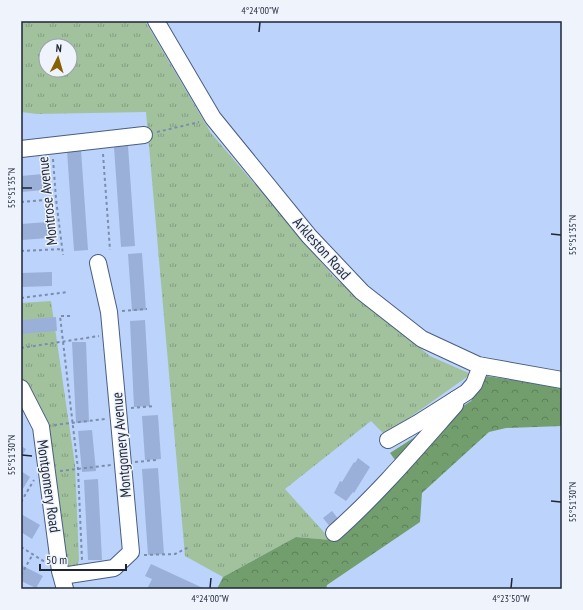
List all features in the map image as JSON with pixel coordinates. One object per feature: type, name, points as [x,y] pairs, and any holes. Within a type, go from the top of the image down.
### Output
[{"type":"street","name":"Arkleston Road","points":[[156,21],[213,118],[309,236],[362,292],[422,339],[481,366],[562,380]]},
{"type":"street","points":[[21,149],[144,135]]},
{"type":"street","name":"Montgomery Avenue","points":[[98,263],[109,312],[131,552]]},
{"type":"street","points":[[388,440],[467,392],[474,384],[481,366]]},
{"type":"street","name":"Montgomery Road","points":[[21,388],[41,427],[41,475],[66,578]]},
{"type":"street","points":[[334,533],[361,510],[389,480],[455,405],[456,399]]},
{"type":"street","points":[[66,578],[114,568],[131,552]]},
{"type":"path","points":[[144,135],[213,118]]},
{"type":"path","points":[[102,140],[110,250]]},
{"type":"path","name":"Montrose Avenue","points":[[52,146],[56,198],[64,255]]},
{"type":"path","points":[[21,202],[56,198]]},
{"type":"path","points":[[21,251],[63,248]]},
{"type":"path","points":[[21,298],[68,292]]},
{"type":"path","points":[[122,311],[147,309]]},
{"type":"path","points":[[21,547],[66,578],[82,562],[78,469],[60,316],[70,316]]},
{"type":"path","points":[[21,348],[111,335]]},
{"type":"path","points":[[41,427],[73,423],[154,406]]},
{"type":"path","points":[[21,502],[41,475],[123,463],[156,460]]},
{"type":"path","points":[[131,552],[146,555],[175,554],[190,547]]},
{"type":"path","points":[[21,575],[33,554]]},
{"type":"green space","points":[[21,21],[145,21],[211,133],[334,277],[430,356],[471,374],[385,435],[371,421],[285,489],[331,540],[296,537],[223,577],[185,556],[146,112],[37,114],[21,112]]},
{"type":"green space","points":[[51,301],[75,465],[79,560],[76,573],[63,574],[45,426],[21,386],[21,303]]},
{"type":"green space","points":[[487,376],[562,388],[562,426],[506,428],[489,432],[422,493],[420,522],[327,585],[326,589],[217,589],[223,577],[296,537],[331,540],[404,472],[390,453],[471,401]]},
{"type":"building","points":[[128,146],[135,246],[121,247],[114,147]]},
{"type":"building","points":[[81,150],[88,250],[74,251],[67,151]]},
{"type":"building","points":[[43,174],[44,190],[21,192],[21,176]]},
{"type":"building","points":[[48,222],[49,238],[21,240],[21,224]]},
{"type":"building","points":[[142,253],[146,310],[132,311],[128,254]]},
{"type":"building","points":[[52,272],[52,286],[21,287],[21,273]]},
{"type":"building","points":[[56,317],[57,331],[21,334],[21,320]]},
{"type":"building","points":[[145,320],[150,406],[134,407],[130,321]]},
{"type":"building","points":[[72,342],[86,342],[89,422],[76,423]]},
{"type":"building","points":[[158,415],[161,459],[145,460],[142,416]]},
{"type":"building","points":[[92,430],[96,471],[82,472],[78,431]]},
{"type":"building","points":[[21,446],[26,449],[21,458]]},
{"type":"building","points":[[358,458],[370,467],[354,493],[353,492],[346,501],[334,493],[340,481],[342,482]]},
{"type":"building","points":[[158,468],[164,554],[148,555],[142,469]]},
{"type":"building","points":[[21,471],[30,477],[21,492]]},
{"type":"building","points":[[98,479],[102,560],[88,560],[84,480]]},
{"type":"building","points":[[332,511],[340,521],[331,528],[323,518]]},
{"type":"building","points":[[21,514],[40,525],[32,539],[21,532]]},
{"type":"building","points":[[151,564],[205,589],[147,589],[152,579],[145,576]]},
{"type":"building","points":[[21,565],[43,576],[36,588],[21,581]]}]
